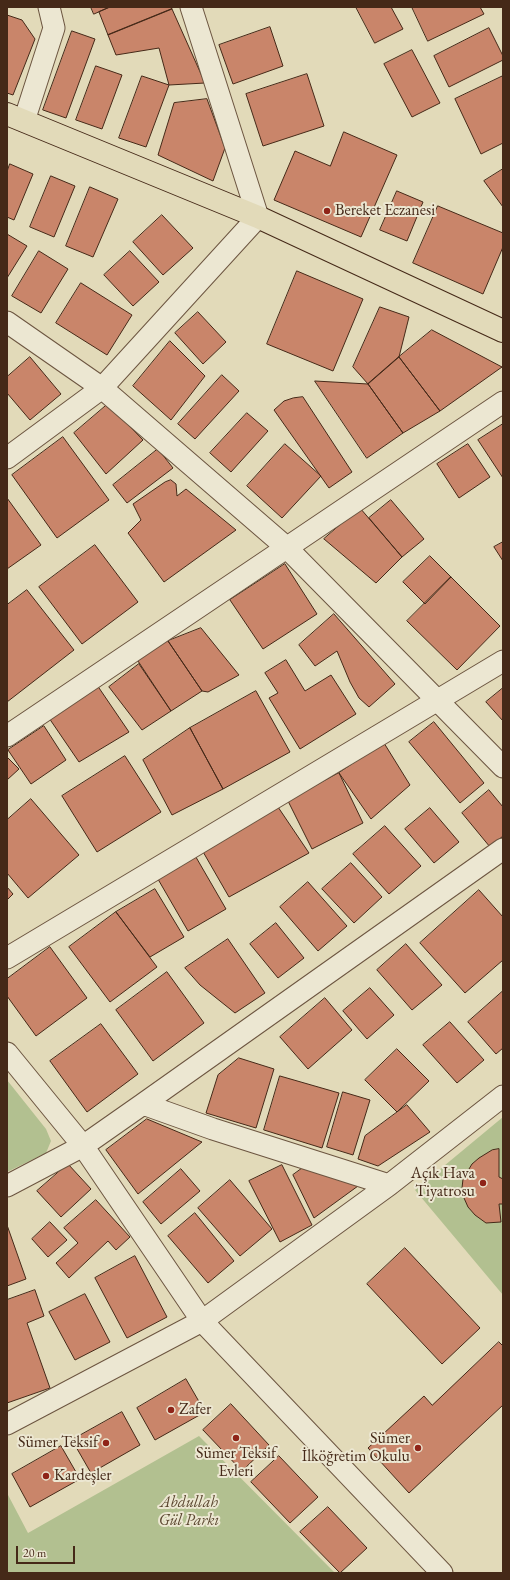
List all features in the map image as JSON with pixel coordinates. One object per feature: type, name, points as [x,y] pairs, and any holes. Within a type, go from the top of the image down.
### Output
[{"type":"main road","points":[[15,117],[258,217],[503,332]]},
{"type":"street","points":[[15,117],[54,28],[49,7]]},
{"type":"street","points":[[7,458],[102,388],[258,217],[191,7]]},
{"type":"street","points":[[7,322],[102,388],[286,548],[503,768]]},
{"type":"street","points":[[7,736],[503,402]]},
{"type":"street","points":[[7,958],[503,661]]},
{"type":"street","points":[[7,1186],[83,1146],[503,849]]},
{"type":"street","points":[[7,1053],[83,1146],[202,1321],[442,1573]]},
{"type":"street","points":[[7,1424],[202,1321],[389,1185],[503,1096]]},
{"type":"street","points":[[143,1104],[213,1129],[389,1185]]},
{"type":"green space","points":[[7,1080],[46,1129],[51,1141],[46,1153],[7,1172]]},
{"type":"green space","points":[[503,1117],[503,1295],[415,1190]]},
{"type":"green space","name":"Abdullah Gül Parkı","points":[[199,1436],[335,1573],[7,1573],[7,1493],[28,1533]]},
{"type":"building","points":[[91,7],[110,7],[94,14]]},
{"type":"building","points":[[110,7],[171,7],[172,9],[108,35],[99,12]]},
{"type":"building","points":[[356,7],[391,7],[403,29],[375,43]]},
{"type":"building","points":[[412,7],[480,7],[484,14],[428,41]]},
{"type":"building","points":[[172,9],[205,83],[169,85],[159,48],[116,55],[108,35]]},
{"type":"building","points":[[7,15],[22,20],[35,39],[13,95],[7,93]]},
{"type":"building","points":[[270,27],[283,66],[233,84],[219,45]]},
{"type":"building","points":[[489,28],[503,56],[503,60],[449,87],[434,56]]},
{"type":"building","points":[[72,31],[95,39],[66,118],[43,110]]},
{"type":"building","points":[[412,50],[440,103],[412,117],[384,64]]},
{"type":"building","points":[[96,66],[122,75],[102,129],[76,120]]},
{"type":"building","points":[[307,74],[324,126],[263,146],[246,94]]},
{"type":"building","points":[[142,76],[169,85],[146,147],[119,138]]},
{"type":"building","points":[[503,76],[503,143],[481,154],[455,99]]},
{"type":"building","points":[[207,99],[225,148],[213,181],[158,155],[174,103]]},
{"type":"building","points":[[344,132],[397,155],[361,237],[274,200],[295,151],[330,166]]},
{"type":"building","points":[[10,164],[33,174],[14,220],[7,217],[7,172]]},
{"type":"building","points":[[503,169],[503,207],[484,181]]},
{"type":"building","points":[[51,176],[75,186],[54,237],[30,227]]},
{"type":"building","points":[[90,187],[118,199],[93,257],[66,246]]},
{"type":"building","points":[[397,191],[423,202],[407,241],[380,230]]},
{"type":"building","points":[[438,206],[503,233],[503,247],[483,294],[413,263]]},
{"type":"building","points":[[162,215],[193,248],[163,275],[133,242]]},
{"type":"building","points":[[7,234],[27,246],[7,278]]},
{"type":"building","points":[[39,251],[68,269],[41,313],[12,296]]},
{"type":"building","points":[[130,251],[159,282],[133,306],[104,275]]},
{"type":"building","points":[[297,271],[363,299],[333,371],[267,344]]},
{"type":"building","points":[[81,283],[132,315],[107,355],[56,323]]},
{"type":"building","points":[[380,307],[409,317],[399,357],[368,384],[353,367]]},
{"type":"building","points":[[198,312],[226,342],[203,364],[175,333]]},
{"type":"building","points":[[432,330],[502,367],[440,411],[399,357]]},
{"type":"building","points":[[170,341],[205,376],[171,420],[133,386]]},
{"type":"building","points":[[30,357],[61,394],[30,420],[7,393],[7,377]]},
{"type":"building","points":[[399,357],[440,411],[403,433],[368,384]]},
{"type":"building","points":[[222,375],[239,391],[195,439],[178,424]]},
{"type":"building","points":[[315,381],[368,384],[403,433],[367,458]]},
{"type":"building","points":[[303,397],[352,472],[329,488],[274,410],[284,401]]},
{"type":"building","points":[[108,404],[143,440],[106,474],[74,433]]},
{"type":"building","points":[[247,413],[268,431],[231,472],[210,453]]},
{"type":"building","points":[[503,424],[503,478],[478,440]]},
{"type":"building","points":[[63,437],[109,500],[57,538],[12,475]]},
{"type":"building","points":[[285,444],[321,476],[282,518],[247,486]]},
{"type":"building","points":[[468,444],[490,477],[459,498],[437,464]]},
{"type":"building","points":[[158,449],[173,468],[127,503],[113,485]]},
{"type":"building","points":[[171,480],[176,484],[177,496],[186,489],[236,530],[164,582],[128,533],[141,520],[133,504],[165,482]]},
{"type":"building","points":[[7,498],[41,545],[7,569]]},
{"type":"building","points":[[391,500],[424,539],[402,557],[369,518]]},
{"type":"building","points":[[360,508],[402,557],[376,583],[324,539]]},
{"type":"building","points":[[503,542],[503,561],[494,547]]},
{"type":"building","points":[[95,545],[138,602],[82,644],[39,587]]},
{"type":"building","points":[[430,556],[451,577],[425,604],[403,582]]},
{"type":"building","points":[[285,564],[317,614],[263,649],[230,600]]},
{"type":"building","points":[[451,577],[500,626],[457,670],[407,621]]},
{"type":"building","points":[[27,590],[74,650],[7,702],[7,605]]},
{"type":"building","points":[[334,614],[395,684],[369,707],[359,698],[350,682],[337,651],[315,666],[299,645]]},
{"type":"building","points":[[201,628],[239,675],[208,692],[202,691],[168,641]]},
{"type":"building","points":[[168,641],[202,691],[171,711],[136,658]]},
{"type":"building","points":[[286,660],[305,691],[331,675],[356,714],[300,749],[269,698],[278,693],[265,673]]},
{"type":"building","points":[[139,664],[171,711],[142,730],[109,687]]},
{"type":"building","points":[[97,685],[129,732],[79,762],[49,718]]},
{"type":"building","points":[[503,688],[503,721],[486,702]]},
{"type":"building","points":[[256,691],[290,752],[223,789],[190,728]]},
{"type":"building","points":[[434,722],[484,783],[460,803],[409,742]]},
{"type":"building","points":[[44,726],[66,760],[31,784],[8,750]]},
{"type":"building","points":[[190,728],[223,789],[172,815],[143,760]]},
{"type":"building","points":[[384,743],[410,785],[371,819],[339,773]]},
{"type":"building","points":[[125,756],[161,812],[97,852],[62,796]]},
{"type":"building","points":[[7,757],[19,769],[7,780]]},
{"type":"building","points":[[339,773],[363,823],[312,849],[288,801]]},
{"type":"building","points":[[489,790],[503,807],[503,836],[490,847],[462,813]]},
{"type":"building","points":[[31,799],[79,855],[28,898],[7,873],[7,820]]},
{"type":"building","points":[[278,807],[309,853],[229,897],[202,850]]},
{"type":"building","points":[[430,808],[459,842],[434,863],[405,829]]},
{"type":"building","points":[[385,826],[421,866],[389,894],[353,854]]},
{"type":"building","points":[[193,852],[226,909],[188,931],[155,874]]},
{"type":"building","points":[[351,863],[382,897],[354,923],[322,889]]},
{"type":"building","points":[[308,882],[347,926],[318,951],[280,907]]},
{"type":"building","points":[[7,887],[13,894],[7,900]]},
{"type":"building","points":[[155,889],[184,937],[150,957],[116,912]]},
{"type":"building","points":[[479,890],[503,917],[503,960],[465,993],[420,943]]},
{"type":"building","points":[[116,912],[157,967],[110,1002],[69,947]]},
{"type":"building","points":[[276,923],[304,958],[278,978],[250,944]]},
{"type":"building","points":[[228,939],[265,993],[235,1013],[200,985],[185,968]]},
{"type":"building","points":[[406,944],[442,985],[412,1010],[377,970]]},
{"type":"building","points":[[50,947],[87,998],[36,1036],[7,996],[7,979]]},
{"type":"building","points":[[167,972],[204,1023],[153,1061],[116,1010]]},
{"type":"building","points":[[370,988],[394,1015],[367,1039],[343,1011]]},
{"type":"building","points":[[503,991],[503,1048],[496,1054],[468,1022]]},
{"type":"building","points":[[325,998],[352,1030],[308,1069],[280,1037]]},
{"type":"building","points":[[450,1022],[484,1060],[457,1083],[423,1045]]},
{"type":"building","points":[[101,1024],[138,1074],[87,1112],[50,1061]]},
{"type":"building","points":[[397,1049],[429,1081],[397,1112],[365,1080]]},
{"type":"building","points":[[239,1058],[274,1069],[256,1128],[206,1113],[218,1075]]},
{"type":"building","points":[[280,1076],[339,1093],[322,1148],[264,1130]]},
{"type":"building","points":[[343,1092],[370,1100],[353,1155],[327,1147]]},
{"type":"building","points":[[407,1105],[430,1132],[378,1166],[358,1159],[365,1136]]},
{"type":"building","points":[[147,1119],[202,1142],[138,1194],[106,1150]]},
{"type":"building","name":"Açık Hava Tiyatrosu","points":[[499,1149],[499,1177],[503,1179],[503,1204],[499,1204],[501,1222],[486,1223],[475,1215],[468,1207],[462,1188],[463,1179],[472,1164],[479,1158],[492,1150]]},
{"type":"building","points":[[68,1164],[91,1189],[61,1217],[37,1191]]},
{"type":"building","points":[[282,1165],[312,1225],[280,1242],[249,1181]]},
{"type":"building","points":[[304,1167],[358,1186],[314,1218],[293,1175]]},
{"type":"building","points":[[181,1169],[200,1191],[161,1224],[143,1202]]},
{"type":"building","points":[[230,1180],[272,1229],[240,1256],[198,1208]]},
{"type":"building","points":[[96,1200],[130,1237],[116,1250],[108,1241],[69,1278],[56,1263],[78,1243],[64,1228]]},
{"type":"building","points":[[195,1213],[234,1261],[208,1283],[168,1236]]},
{"type":"building","points":[[50,1222],[67,1240],[48,1257],[32,1239]]},
{"type":"building","points":[[7,1225],[26,1279],[7,1286]]},
{"type":"building","points":[[405,1248],[480,1328],[442,1364],[367,1284]]},
{"type":"building","points":[[135,1256],[167,1317],[127,1338],[95,1278]]},
{"type":"building","points":[[35,1290],[44,1316],[27,1323],[50,1388],[7,1403],[7,1300]]},
{"type":"building","points":[[85,1294],[110,1342],[75,1360],[49,1312]]},
{"type":"building","points":[[499,1342],[503,1346],[503,1405],[409,1493],[368,1448],[424,1396],[432,1405]]},
{"type":"building","name":"Zafer","points":[[186,1379],[205,1412],[155,1440],[137,1408]]},
{"type":"building","name":"Sümer Teksif Evleri","points":[[231,1404],[269,1445],[242,1471],[203,1430]]},
{"type":"building","name":"Sümer Teksif","points":[[122,1412],[140,1445],[91,1473],[72,1440]]},
{"type":"building","name":"Kardeşler","points":[[61,1446],[80,1479],[30,1507],[12,1474]]},
{"type":"building","name":"Sümer Teksif Evleri","points":[[279,1456],[318,1497],[290,1523],[251,1482]]},
{"type":"building","points":[[328,1507],[367,1548],[340,1573],[300,1532]]},
{"type":"place","name":"Bereket Eczanesi","points":[[327,211]]},
{"type":"place","name":"Açık Hava Tiyatrosu","points":[[483,1183]]},
{"type":"place","name":"Zafer","points":[[171,1410]]},
{"type":"place","name":"Sümer Teksif Evleri","points":[[236,1438]]},
{"type":"place","name":"Sümer Teksif","points":[[106,1443]]},
{"type":"place","name":"Sümer İlköğretim Okulu","points":[[418,1448]]},
{"type":"place","name":"Kardeşler","points":[[46,1476]]}]
